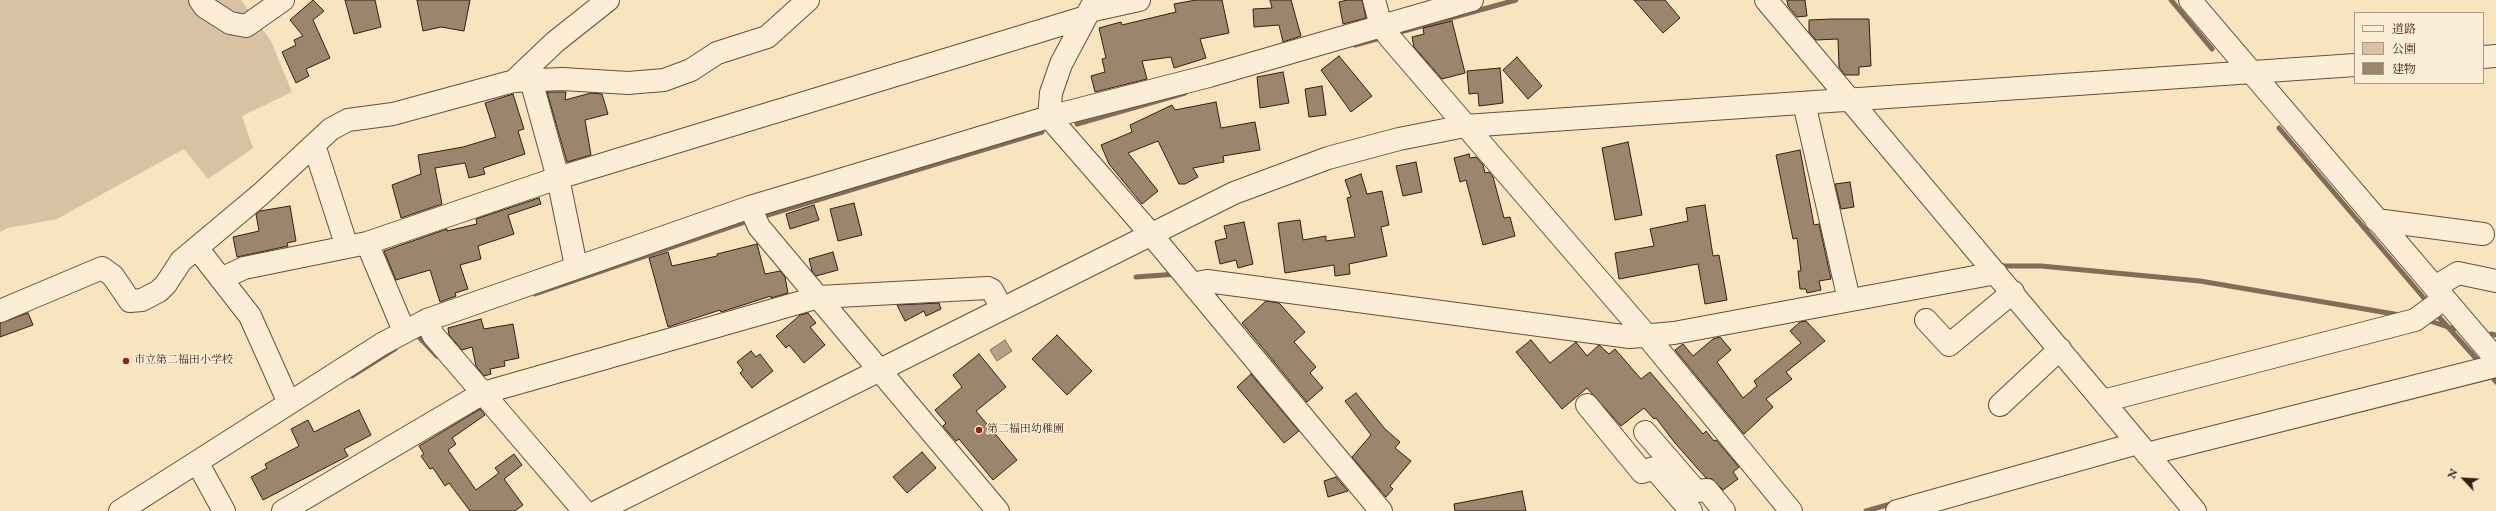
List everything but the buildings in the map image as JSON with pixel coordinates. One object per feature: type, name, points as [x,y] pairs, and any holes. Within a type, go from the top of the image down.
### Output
[{"type":"street","points":[[200,0],[205,7],[230,23],[246,26],[283,0]]},
{"type":"street","points":[[523,81],[583,9],[608,0]]},
{"type":"street","points":[[0,311],[102,268],[113,276],[130,301],[142,300],[163,288],[181,261],[261,194],[331,129],[348,120],[393,114],[523,81],[563,79],[628,83],[664,80],[691,70],[717,53],[767,37],[808,0]]},
{"type":"street","points":[[221,279],[244,268],[357,245],[558,178],[1090,9],[1139,0]]},
{"type":"street","points":[[1374,0],[1386,33],[1643,331],[1791,511]]},
{"type":"street","points":[[120,511],[201,468],[289,403],[404,331],[429,327],[576,266],[753,214],[1049,117],[1386,33],[1472,0]]},
{"type":"street","points":[[1766,0],[1850,99],[1991,271],[2055,354],[2103,400],[2135,447],[2195,511]]},
{"type":"street","points":[[2190,0],[2376,220],[2430,305],[2490,366]]},
{"type":"street","points":[[1090,9],[1061,64],[1051,93],[1049,117],[1150,233],[1381,511]]},
{"type":"street","points":[[2484,57],[2496,56]]},
{"type":"street","points":[[598,511],[881,371],[1150,233],[1234,193],[1328,158],[1399,139],[1466,126],[2354,65]]},
{"type":"street","points":[[523,81],[558,178],[576,266]]},
{"type":"street","points":[[1804,103],[1848,293]]},
{"type":"street","points":[[314,145],[357,245],[404,331]]},
{"type":"street","points":[[753,214],[816,293],[998,511]]},
{"type":"street","points":[[2376,220],[2483,234]]},
{"type":"street","points":[[197,248],[250,316],[289,403]]},
{"type":"street","points":[[1186,276],[1207,281],[1630,337],[1643,331],[1848,293],[1991,271]]},
{"type":"street","points":[[2103,400],[2430,305],[2458,273],[2496,281]]},
{"type":"street","points":[[283,511],[480,389],[816,293],[988,288],[992,290],[1002,309]]},
{"type":"street","points":[[1926,320],[1949,345],[2008,295]]},
{"type":"street","points":[[429,327],[584,511]]},
{"type":"street","points":[[2000,405],[2055,354]]},
{"type":"street","points":[[1897,511],[2135,447],[2490,366]]},
{"type":"street","points":[[1587,405],[1642,472],[1654,468],[1691,511]]},
{"type":"street","points":[[1645,432],[1696,491],[1707,490],[1724,511]]},
{"type":"street","points":[[201,468],[224,511]]},
{"type":"green space","points":[[0,0],[241,0],[271,41],[292,92],[242,116],[253,148],[208,179],[184,149],[57,219],[8,228],[0,232]]},
{"type":"shaded area","points":[[1005,340],[1012,351],[997,361],[990,350]]},
{"type":"waterway","points":[[1393,34],[1516,0]]},
{"type":"waterway","points":[[2171,0],[2212,49]]},
{"type":"waterway","points":[[1355,45],[1384,37]]},
{"type":"waterway","points":[[1077,124],[1185,93]]},
{"type":"waterway","points":[[2279,128],[2429,304]]},
{"type":"waterway","points":[[761,217],[1042,132]]},
{"type":"waterway","points":[[535,294],[751,220]]},
{"type":"waterway","points":[[1999,266],[2041,266],[2200,281],[2400,315]]},
{"type":"waterway","points":[[1136,277],[1177,274]]},
{"type":"waterway","points":[[2439,317],[2481,364]]},
{"type":"waterway","points":[[2427,320],[2454,329]]},
{"type":"waterway","points":[[2491,334],[2496,335]]},
{"type":"waterway","points":[[417,335],[437,356]]},
{"type":"waterway","points":[[352,376],[395,349]]},
{"type":"waterway","points":[[2489,373],[2496,382]]},
{"type":"waterway","points":[[1866,511],[1894,503]]},
{"type":"place","name":"市立第二福田小学校","points":[[126,361]]},
{"type":"place","name":"第二福田幼稚園","points":[[979,430]]}]
